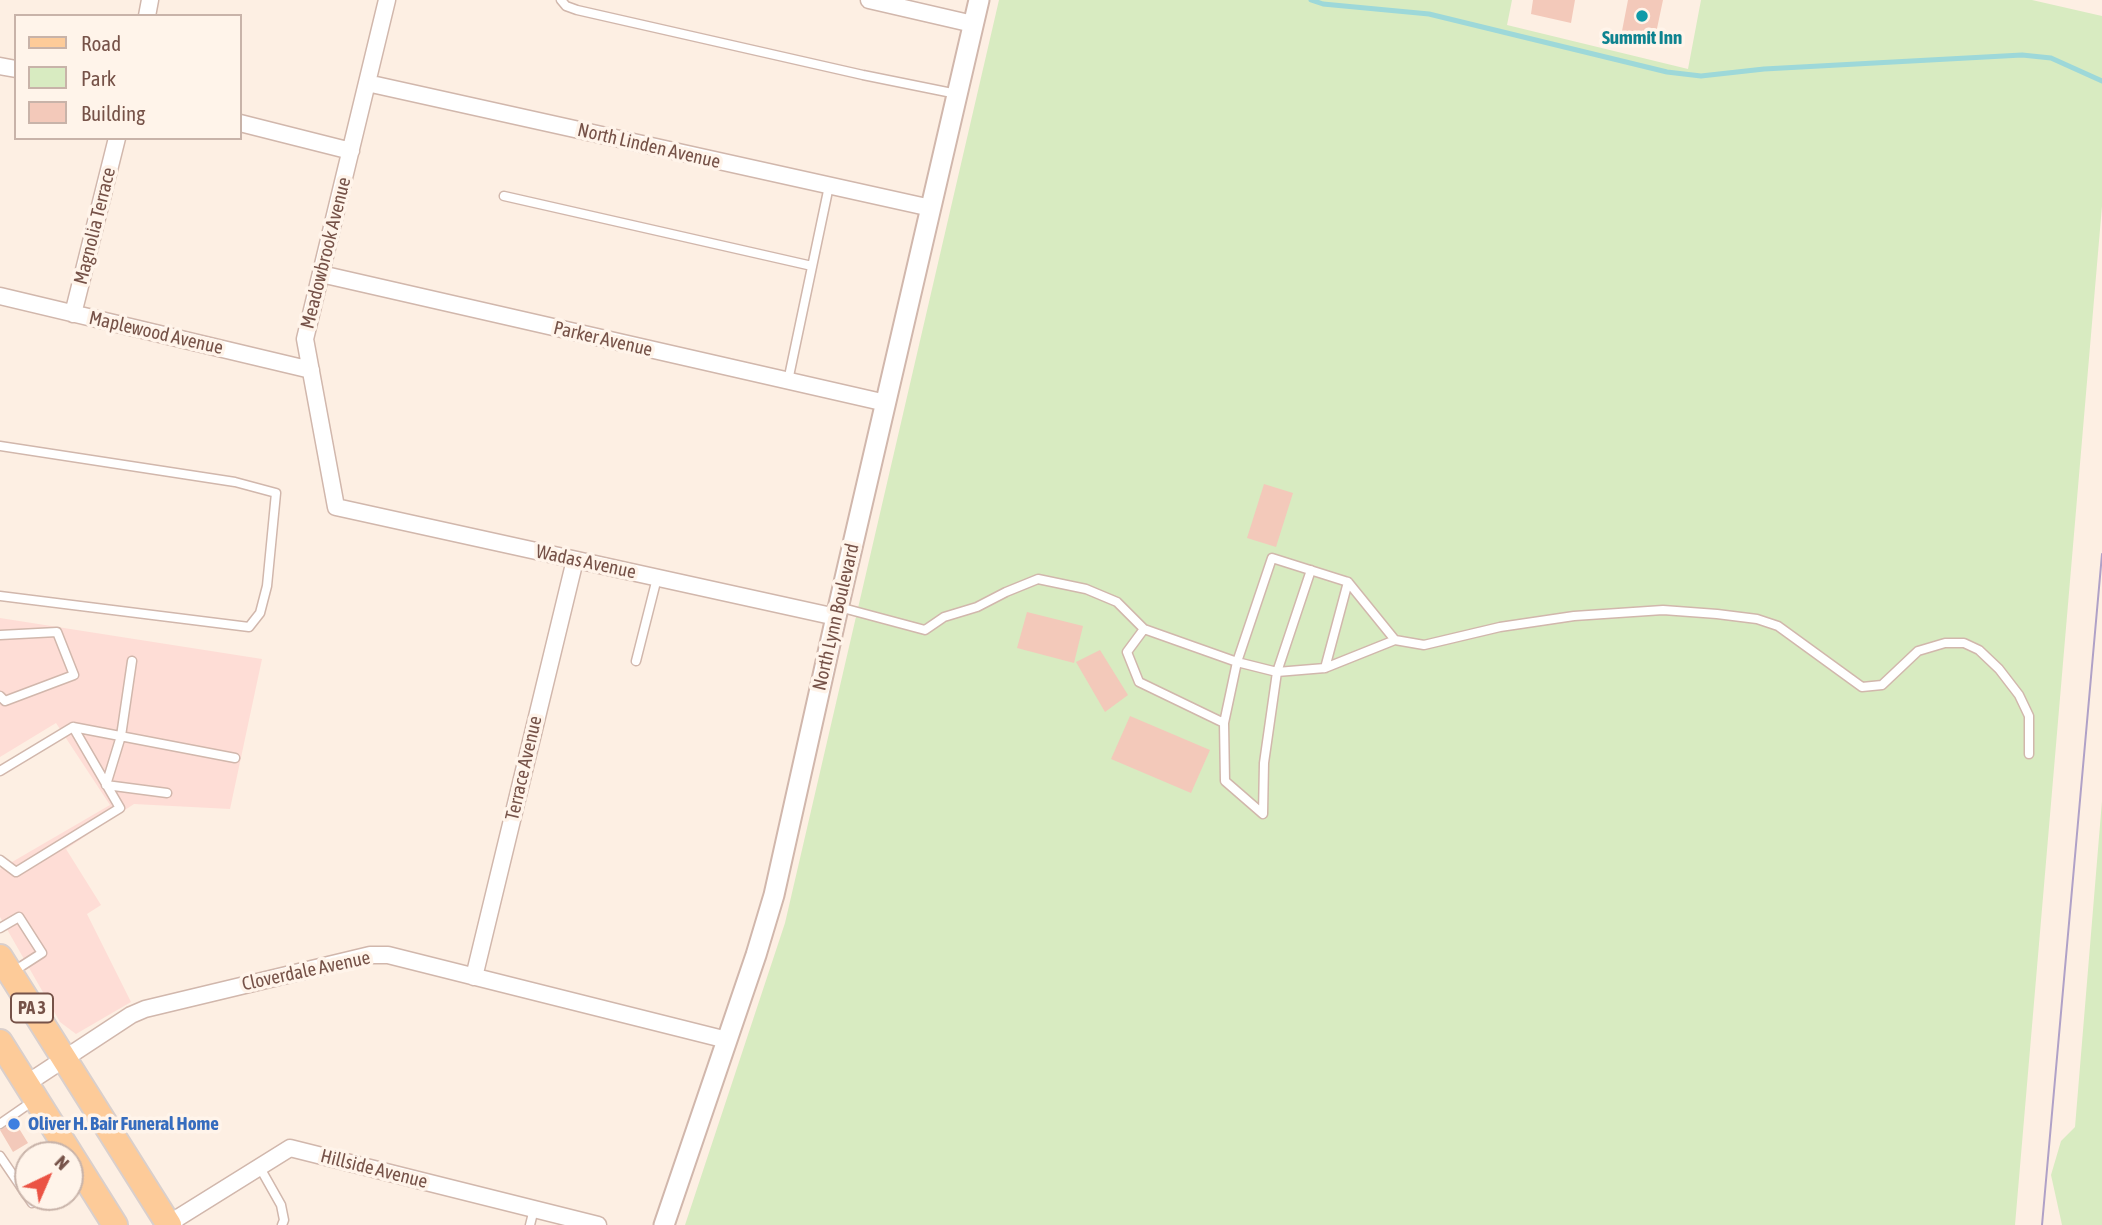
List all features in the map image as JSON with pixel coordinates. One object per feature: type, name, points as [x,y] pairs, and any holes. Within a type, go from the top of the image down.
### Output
[{"type":"main road","name":"PA 3","points":[[5,965],[168,1224]]},
{"type":"main road","name":"PA 3","points":[[0,1042],[115,1225]]},
{"type":"street","name":"Meadowbrook Avenue","points":[[336,507],[305,339],[387,0]]},
{"type":"street","points":[[869,0],[973,24]]},
{"type":"street","name":"North Lynn Boulevard","points":[[664,1225],[774,895],[979,0]]},
{"type":"street","name":"North Linden Avenue","points":[[367,83],[931,208]]},
{"type":"street","points":[[242,124],[351,151]]},
{"type":"street","name":"Magnolia Terrace","points":[[73,314],[116,140]]},
{"type":"street","name":"Parker Avenue","points":[[321,274],[886,403]]},
{"type":"street","name":"Maplewood Avenue","points":[[0,296],[311,370]]},
{"type":"street","name":"Wadas Avenue","points":[[336,507],[657,578],[837,612]]},
{"type":"street","name":"Terrace Avenue","points":[[474,977],[575,560]]},
{"type":"street","name":"Cloverdale Avenue","points":[[31,1091],[64,1059],[131,1015],[158,1004],[370,955],[388,955],[727,1040]]},
{"type":"street","name":"Hillside Avenue","points":[[168,1224],[286,1149],[294,1148],[532,1217],[598,1225]]},
{"type":"lane","points":[[561,0],[566,6],[577,10],[825,67],[957,94]]},
{"type":"lane","points":[[788,381],[829,186]]},
{"type":"lane","points":[[504,196],[812,266]]},
{"type":"lane","points":[[0,446],[235,482],[276,494],[267,586],[260,613],[248,627],[0,596]]},
{"type":"lane","points":[[1311,570],[1277,672],[1264,764],[1263,814],[1225,781],[1224,723],[1237,662],[1272,558],[1311,570],[1348,582],[1395,640]]},
{"type":"lane","points":[[636,661],[657,578]]},
{"type":"lane","points":[[837,612],[925,630],[944,617],[977,607],[1038,579],[1086,589],[1117,601],[1144,629],[1237,662],[1277,672],[1325,668],[1395,640],[1424,645],[1500,627],[1574,616],[1664,610],[1757,619],[1778,626],[1862,687],[1882,685],[1918,651],[1945,643],[1964,643],[1979,650],[1999,669],[2019,695],[2029,716],[2029,754]]},
{"type":"lane","points":[[1325,668],[1348,582]]},
{"type":"lane","points":[[1144,629],[1127,652],[1139,682],[1224,723]]},
{"type":"lane","points":[[0,635],[57,632],[74,675],[5,701],[0,696]]},
{"type":"lane","points":[[106,785],[121,736],[132,661]]},
{"type":"lane","points":[[0,860],[16,872],[120,808],[73,727]]},
{"type":"lane","points":[[0,771],[73,727],[235,758]]},
{"type":"lane","points":[[106,785],[167,793]]},
{"type":"lane","points":[[0,928],[19,917],[42,953],[5,965]]},
{"type":"lane","points":[[0,1124],[31,1091]]},
{"type":"lane","points":[[0,1156],[14,1177]]},
{"type":"lane","points":[[259,1167],[281,1205],[284,1220],[282,1225]]},
{"type":"shaded area","points":[[0,618],[262,659],[230,809],[134,804],[66,849],[101,905],[87,914],[131,1002],[76,1034],[60,1022],[0,917],[0,869],[110,805],[56,723],[0,757]]},
{"type":"green space","points":[[999,0],[1512,0],[1507,25],[1688,69],[1701,0],[2032,0],[2102,16],[2102,206],[2015,1225],[685,1225],[785,923]]},
{"type":"green space","points":[[2102,801],[2102,1225],[2062,1225],[2051,1175],[2061,1141],[2075,1127]]},
{"type":"building","name":"Summit Inn","points":[[1533,0],[1575,0],[1571,23],[1531,14]]},
{"type":"building","name":"Summit Inn","points":[[1628,0],[1663,0],[1655,38],[1622,31]]},
{"type":"building","points":[[1264,484],[1293,493],[1276,547],[1247,538]]},
{"type":"building","points":[[1027,612],[1083,626],[1074,663],[1017,648]]},
{"type":"building","points":[[1100,650],[1128,695],[1105,712],[1076,662]]},
{"type":"building","points":[[1130,716],[1210,750],[1191,793],[1111,759]]},
{"type":"building","points":[[15,1122],[27,1141],[14,1141],[13,1152],[0,1130]]},
{"type":"waterway","points":[[1311,0],[1323,4],[1429,14],[1667,72],[1701,76],[1764,69],[2022,55],[2051,58],[2102,81]]},
{"type":"tram line","points":[[2042,1225],[2102,554]]},
{"type":"place","name":"Summit Inn","points":[[1642,16]]},
{"type":"place","name":"Oliver H. Bair Funeral Home","points":[[14,1124]]}]
